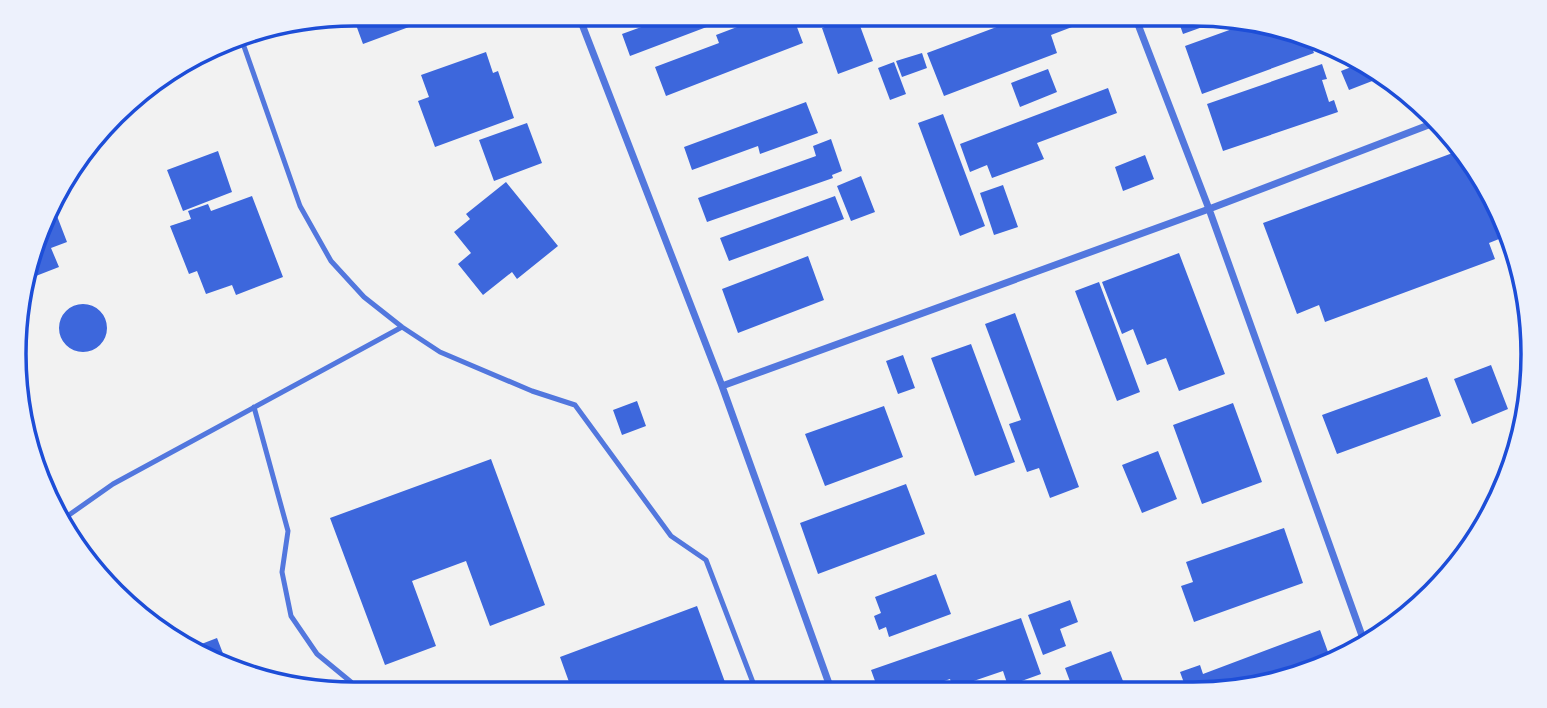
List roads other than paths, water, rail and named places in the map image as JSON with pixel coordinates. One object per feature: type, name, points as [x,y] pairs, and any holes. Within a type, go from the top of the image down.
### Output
[{"type":"street","points":[[583,26],[722,386],[828,682]]},
{"type":"street","points":[[1140,26],[1209,209],[1362,635]]},
{"type":"street","points":[[722,386],[1209,209],[1428,125]]},
{"type":"lane","points":[[244,46],[300,206],[331,261],[364,297],[440,352],[532,391],[575,405],[671,536],[706,560],[753,682]]},
{"type":"lane","points":[[69,515],[113,484],[402,327]]},
{"type":"lane","points":[[254,407],[288,531],[282,572],[291,616],[317,654],[351,682]]}]
